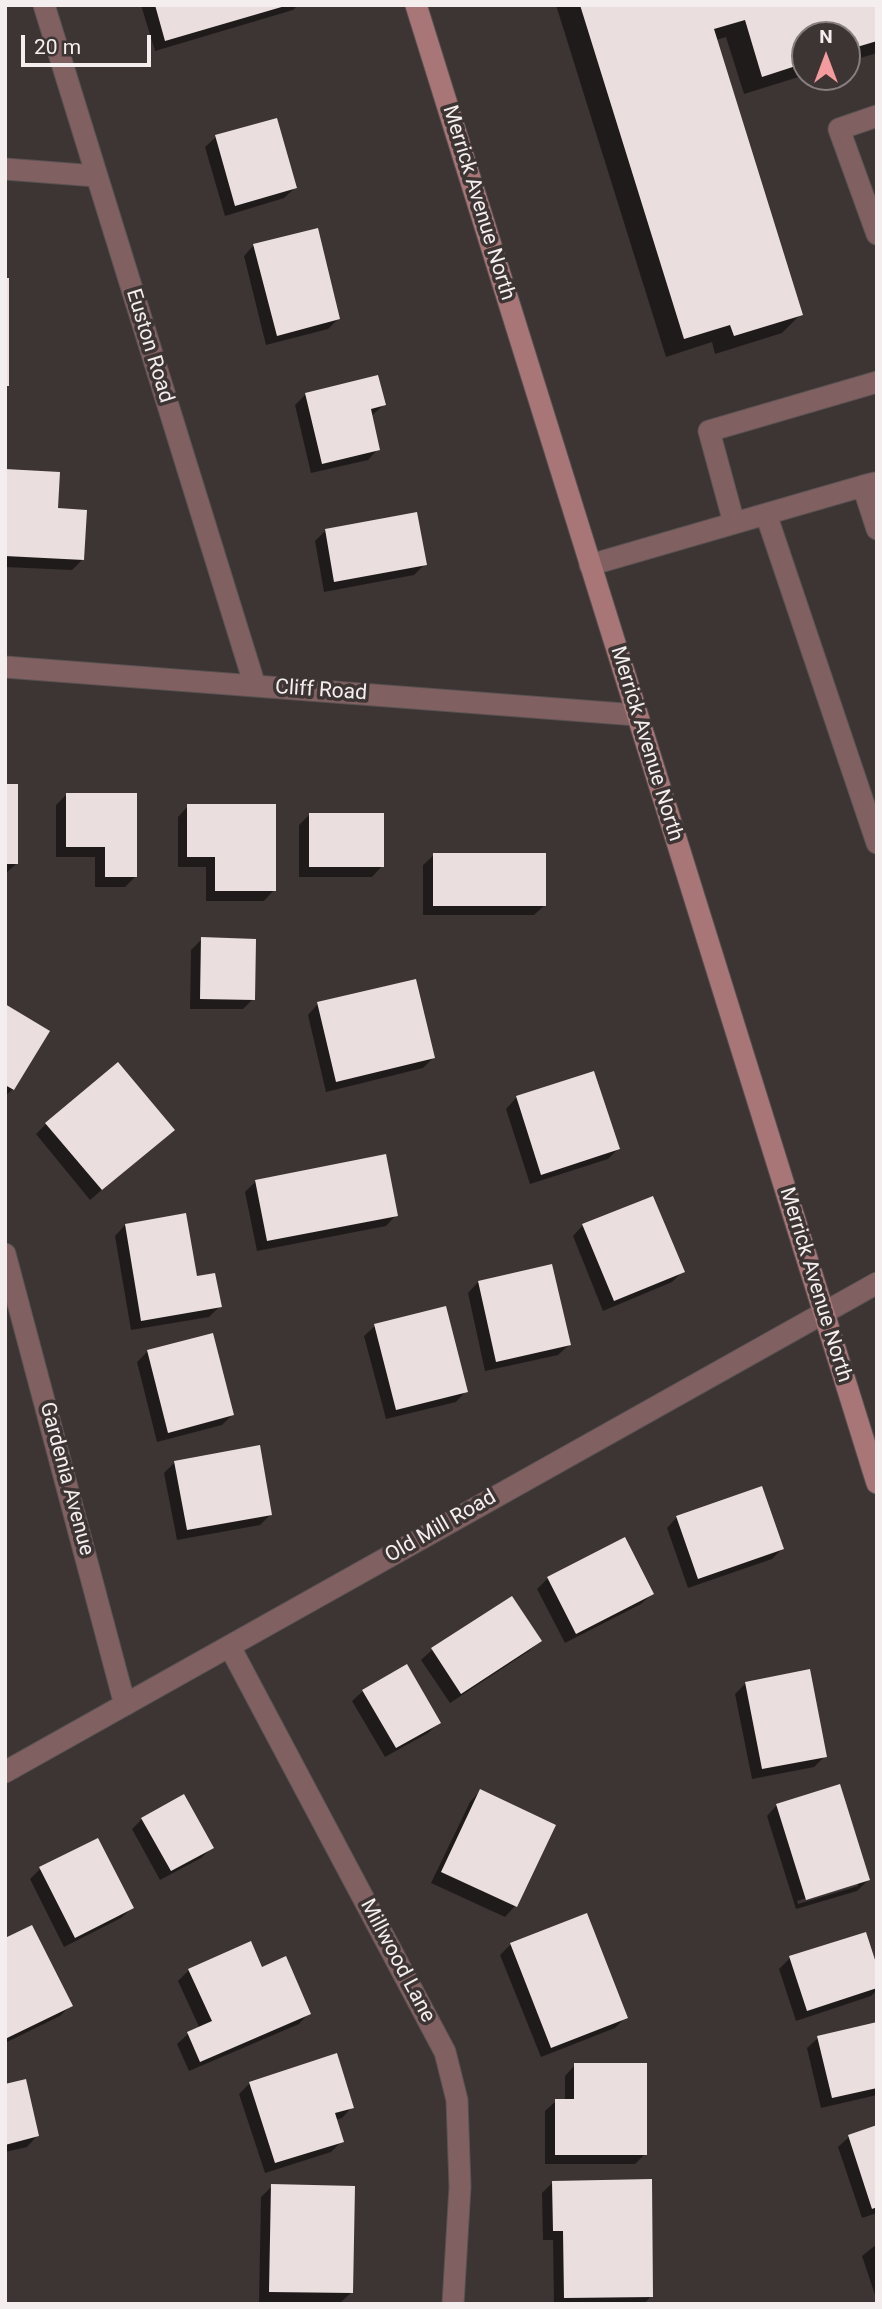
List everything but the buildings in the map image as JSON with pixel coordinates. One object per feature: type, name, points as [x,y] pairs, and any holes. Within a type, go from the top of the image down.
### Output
[{"type":"main road","name":"Merrick Avenue North","points":[[416,5],[877,1483]]},
{"type":"street","name":"Euston Road","points":[[44,5],[255,686]]},
{"type":"street","points":[[877,117],[839,129],[877,234]]},
{"type":"street","points":[[5,169],[96,176]]},
{"type":"street","points":[[734,523],[709,431],[877,382]]},
{"type":"street","points":[[590,565],[870,484],[877,529]]},
{"type":"street","points":[[766,514],[877,842]]},
{"type":"street","name":"Cliff Road","points":[[5,667],[637,715]]},
{"type":"street","name":"Gardenia Avenue","points":[[5,1254],[125,1705]]},
{"type":"street","name":"Old Mill Road","points":[[5,1772],[877,1283]]},
{"type":"street","name":"Millwood Lane","points":[[230,1647],[445,2052],[457,2100],[460,2187],[453,2304]]}]
